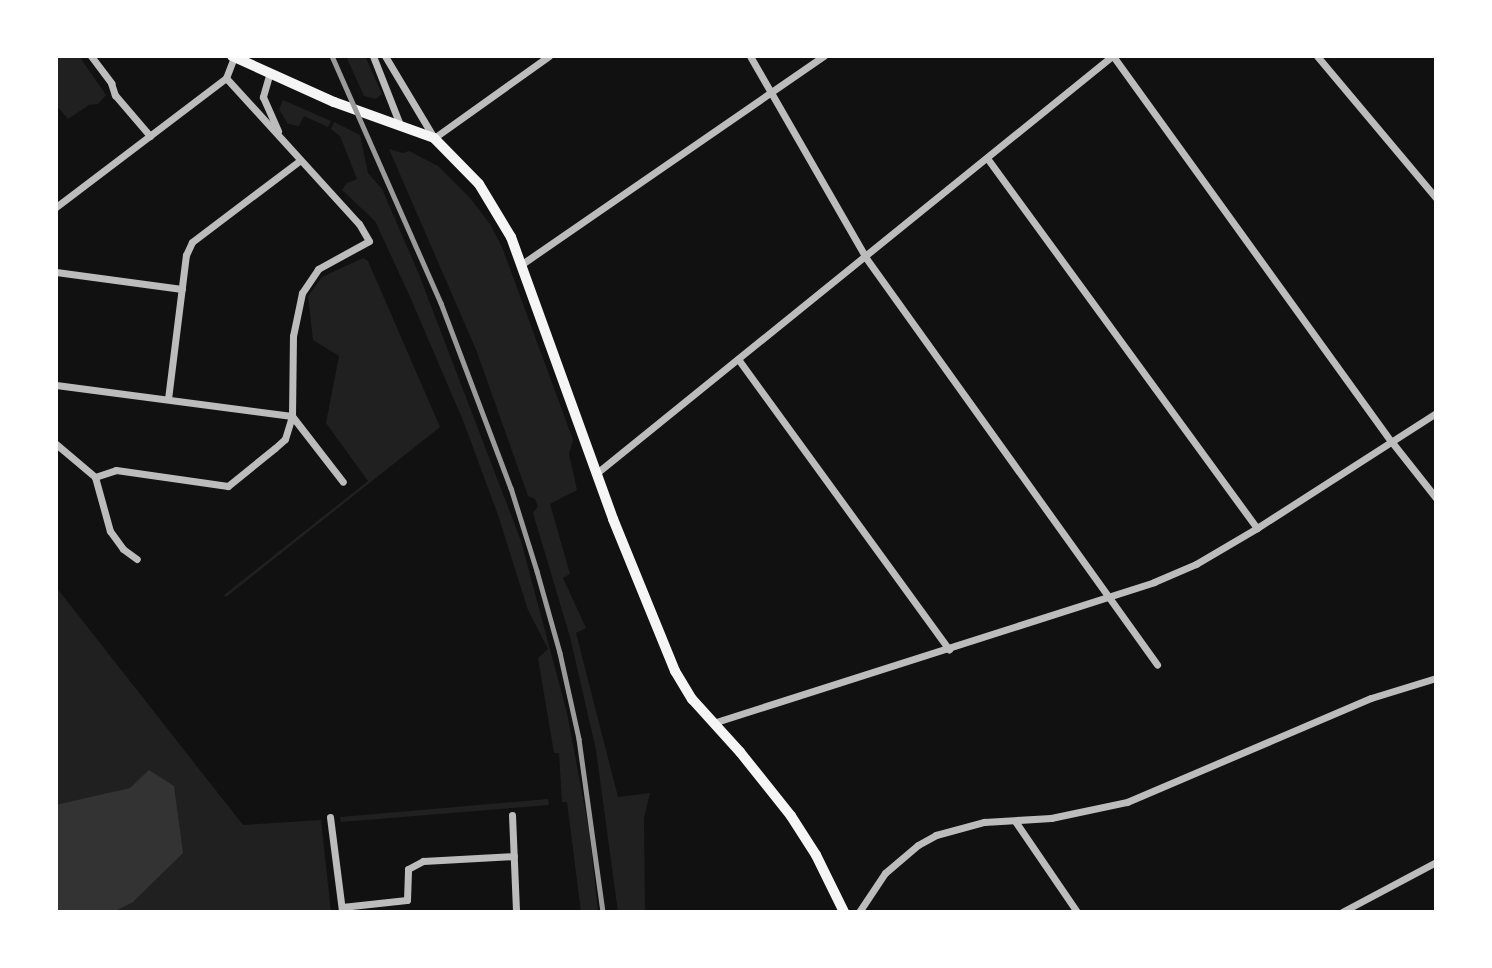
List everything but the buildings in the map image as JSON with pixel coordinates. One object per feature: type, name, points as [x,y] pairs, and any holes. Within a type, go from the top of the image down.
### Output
[{"type":"main road","points":[[233,57],[334,102],[434,138],[471,175],[498,211],[522,264],[631,568],[675,671],[692,699],[740,752],[791,816],[816,855],[844,912]]},
{"type":"street","points":[[91,56],[111,83],[115,95],[150,136]]},
{"type":"street","points":[[373,56],[400,125]]},
{"type":"street","points":[[384,56],[434,138],[550,56]]},
{"type":"street","points":[[750,56],[866,258],[1157,664]]},
{"type":"street","points":[[522,264],[824,56]]},
{"type":"street","points":[[598,472],[866,258],[1112,56],[1391,441],[1436,498]]},
{"type":"street","points":[[1317,56],[1436,198]]},
{"type":"street","points":[[56,207],[226,78],[233,57]]},
{"type":"street","points":[[270,72],[262,96],[282,138]]},
{"type":"street","points":[[95,477],[116,470],[228,485],[235,483],[285,439],[292,416],[293,336],[302,293],[318,269],[369,241],[359,224],[226,78]]},
{"type":"street","points":[[987,158],[1257,528]]},
{"type":"street","points":[[168,399],[186,255],[192,242],[299,161]]},
{"type":"street","points":[[56,272],[182,289]]},
{"type":"street","points":[[738,359],[949,649]]},
{"type":"street","points":[[56,384],[292,416],[343,482]]},
{"type":"street","points":[[712,723],[1110,597],[1196,564],[1436,413]]},
{"type":"street","points":[[56,444],[95,477],[110,531],[123,549],[137,559]]},
{"type":"street","points":[[859,912],[885,873],[918,845],[959,827],[984,822],[1065,816],[1127,802],[1371,698],[1436,678]]},
{"type":"street","points":[[512,815],[516,912]]},
{"type":"street","points":[[330,817],[342,910],[407,900],[408,869],[422,861],[514,856]]},
{"type":"street","points":[[1015,821],[1077,912]]},
{"type":"street","points":[[1342,912],[1436,862]]},
{"type":"shaded area","points":[[56,56],[79,56],[106,95],[98,104],[89,105],[68,119],[56,105]]},
{"type":"shaded area","points":[[346,56],[365,56],[382,94],[376,99],[364,96]]},
{"type":"shaded area","points":[[283,100],[331,121],[328,127],[304,116],[299,126],[288,124],[279,109]]},
{"type":"shaded area","points":[[334,122],[360,135],[368,173],[382,189],[418,272],[521,541],[567,713],[589,830],[598,912],[581,912],[567,802],[562,802],[559,753],[554,753],[538,658],[548,649],[528,610],[498,515],[464,423],[411,299],[375,221],[342,190],[347,183],[357,179],[340,136],[331,129]]},
{"type":"shaded area","points":[[389,149],[403,153],[409,151],[438,166],[470,198],[490,224],[502,247],[573,440],[569,454],[577,490],[550,504],[570,574],[563,578],[586,628],[576,633],[618,797],[650,793],[644,818],[645,912],[618,912],[596,750],[570,637],[533,513],[538,506],[535,499],[528,496],[477,352]]},
{"type":"shaded area","points":[[363,258],[368,261],[440,427],[226,597],[224,595],[368,481],[326,423],[339,356],[313,340],[308,296],[322,277]]},
{"type":"shaded area","points":[[56,587],[243,825],[321,820],[331,912],[56,912]]},
{"type":"shaded area","points":[[149,770],[174,786],[183,853],[133,902],[113,912],[56,912],[56,805],[130,788]]},
{"type":"shaded area","points":[[548,799],[549,805],[341,822],[340,817]]},
{"type":"railway","points":[[332,56],[441,303],[511,488],[560,653],[579,739],[603,912]]}]
